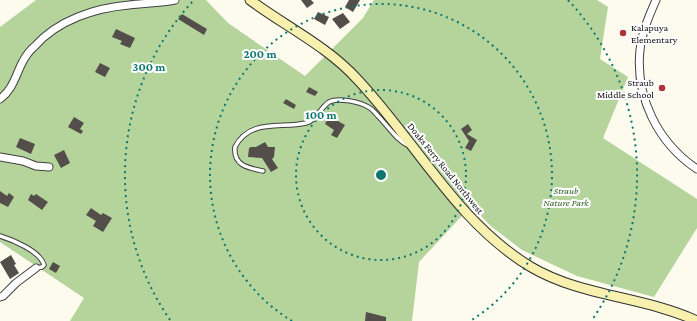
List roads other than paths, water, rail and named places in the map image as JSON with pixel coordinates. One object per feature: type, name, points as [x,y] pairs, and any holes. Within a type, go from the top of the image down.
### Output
[{"type":"main road","name":"Doaks Ferry Road Northwest","points":[[250,0],[340,63],[372,96],[446,189],[476,223],[511,253],[530,266],[560,282],[650,304],[697,321]]},
{"type":"street","points":[[0,99],[7,93],[25,58],[35,45],[53,30],[76,18],[110,7],[175,0]]},
{"type":"street","points":[[656,0],[645,27],[640,49],[640,74],[644,98],[662,135],[680,156],[697,169]]},
{"type":"street","points":[[0,157],[18,160],[36,166],[49,167]]},
{"type":"street","points":[[0,297],[36,268]]},
{"type":"lane","points":[[263,171],[245,167],[237,158],[235,147],[241,138],[249,132],[262,127],[307,123],[314,118],[329,102],[336,100],[342,100],[370,108],[394,135],[408,146],[414,147]]},
{"type":"lane","points":[[0,236],[16,242],[40,256],[44,265],[36,268]]},
{"type":"place","name":"Kalapuya Elementary","points":[[623,33]]},
{"type":"place","name":"Straub Middle School","points":[[662,88]]},
{"type":"park label","name":"Straub Nature Park","points":[[566,196]]}]
